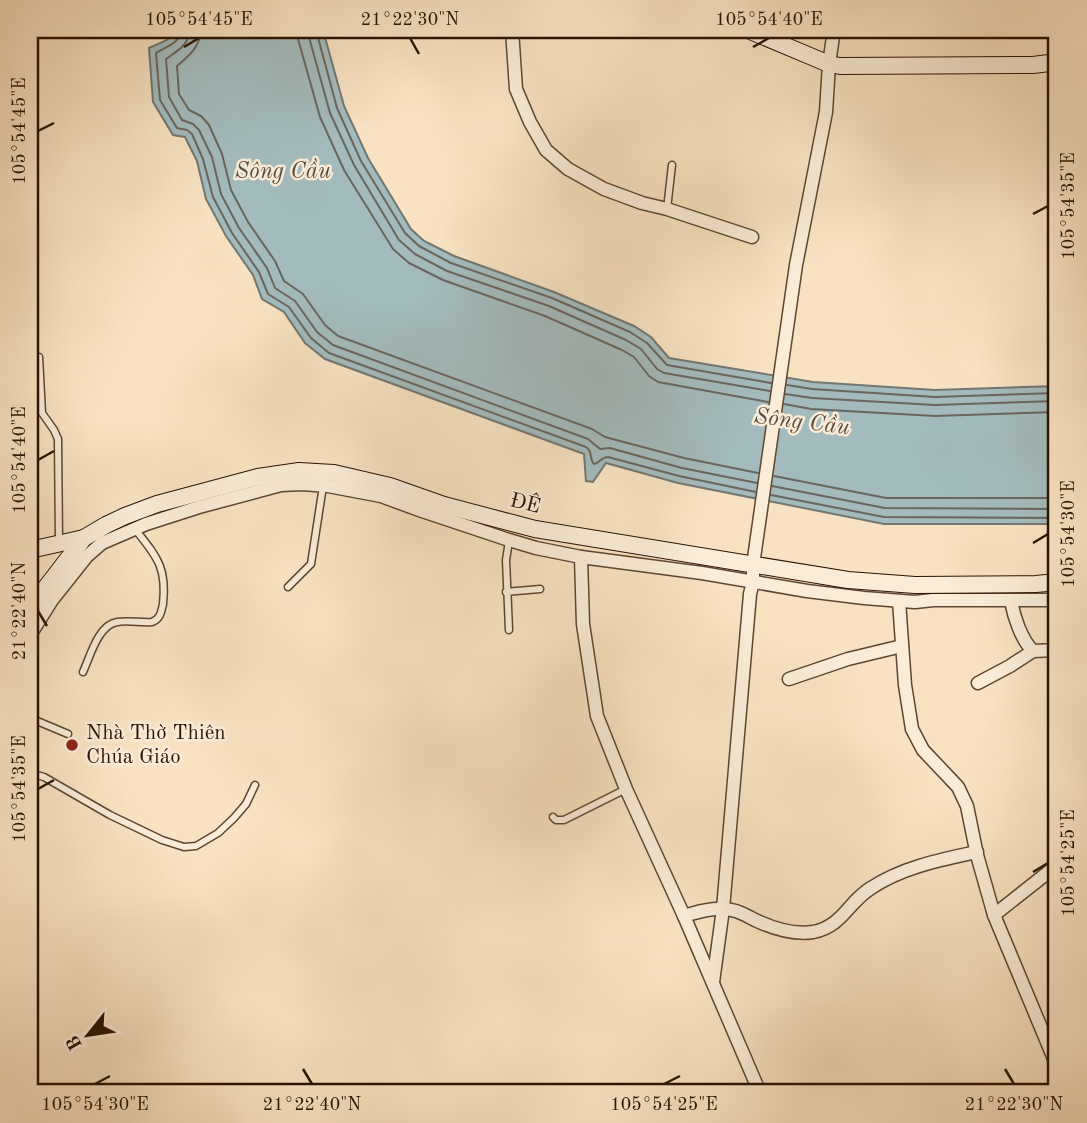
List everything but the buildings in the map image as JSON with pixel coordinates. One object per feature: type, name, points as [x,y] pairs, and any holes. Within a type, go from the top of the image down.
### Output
[{"type":"main road","points":[[748,30],[829,64],[840,66],[1033,65],[1057,62]]},
{"type":"main road","name":"ĐÊ","points":[[30,608],[84,538],[125,516],[258,477],[299,471],[334,473],[390,486],[444,505],[535,529],[753,573],[915,585],[1057,582]]},
{"type":"main road","points":[[30,550],[84,538]]},
{"type":"street","points":[[512,30],[516,89],[546,150],[568,169],[604,189],[752,237]]},
{"type":"street","points":[[713,982],[723,909],[750,594],[796,265],[826,112],[834,30]]},
{"type":"street","points":[[30,635],[52,600],[87,556],[102,543],[199,507],[281,485],[323,486],[382,496],[422,512],[536,548],[581,557],[702,572],[753,573],[807,591],[899,601],[1057,600]]},
{"type":"street","points":[[581,557],[583,624],[597,716],[626,789],[760,1093]]},
{"type":"street","points":[[899,601],[905,685],[912,729],[923,750],[958,787],[967,806],[994,915],[1057,1066]]},
{"type":"street","points":[[1011,601],[1013,612],[1032,651]]},
{"type":"street","points":[[789,679],[848,659],[902,646]]},
{"type":"street","points":[[978,683],[1028,656],[1032,651],[1057,650]]},
{"type":"street","points":[[684,916],[706,909],[723,909],[741,912],[776,928],[792,932],[810,932],[836,922],[860,895],[915,866],[977,852]]},
{"type":"street","points":[[994,915],[1051,870],[1057,862]]},
{"type":"lane","points":[[667,209],[672,165]]},
{"type":"lane","points":[[39,357],[42,413],[58,439],[59,544]]},
{"type":"lane","points":[[288,587],[311,564],[323,486]]},
{"type":"lane","points":[[83,672],[106,628],[115,622],[152,622],[157,620],[162,612],[165,586],[161,565],[134,529]]},
{"type":"lane","points":[[509,540],[506,560],[509,630]]},
{"type":"lane","points":[[506,592],[540,589]]},
{"type":"lane","points":[[30,710],[33,719],[68,734]]},
{"type":"lane","points":[[30,773],[44,777],[162,841],[184,847],[196,846],[218,832],[246,804],[255,785]]},
{"type":"lane","points":[[553,817],[556,820],[564,820],[626,789]]},
{"type":"water","name":"Sông Cầu","points":[[177,30],[323,30],[344,106],[368,158],[411,229],[424,241],[454,256],[554,292],[634,326],[651,337],[669,358],[813,382],[935,390],[1057,386],[1057,524],[884,524],[678,483],[606,463],[593,482],[586,481],[584,454],[325,359],[305,343],[284,312],[262,299],[253,275],[226,236],[206,199],[197,161],[185,137],[173,135],[153,102],[149,48],[167,40]]},
{"type":"place","name":"Nhà Thờ Thiên Chúa Giáo","points":[[72,745]]}]
